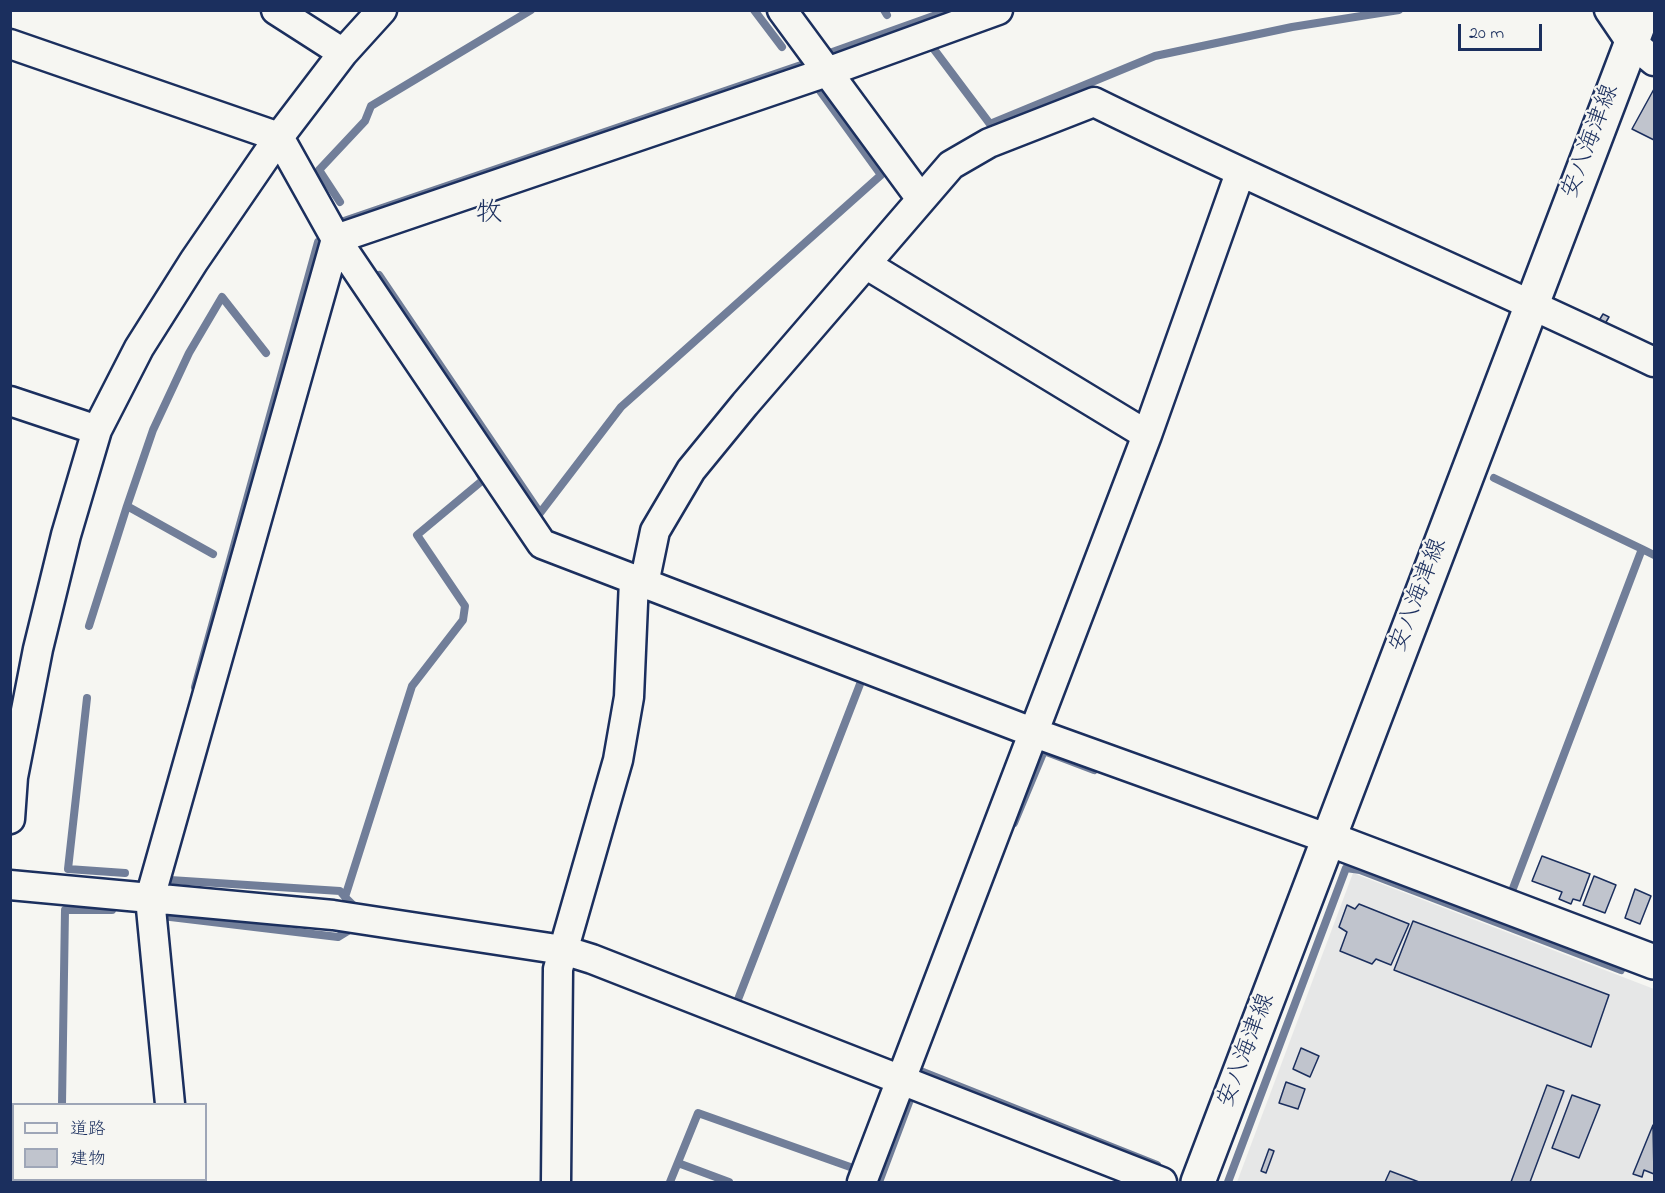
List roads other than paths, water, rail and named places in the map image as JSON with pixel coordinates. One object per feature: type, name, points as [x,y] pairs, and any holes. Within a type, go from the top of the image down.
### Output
[{"type":"main road","name":"安八海津線","points":[[1198,1182],[1530,303],[1642,51],[1644,10]]},
{"type":"main road","points":[[1329,839],[1654,962]]},
{"type":"street","points":[[276,10],[343,52]]},
{"type":"street","points":[[10,819],[12,777],[38,650],[66,535],[97,430],[145,339],[279,136],[343,52],[382,10]]},
{"type":"street","points":[[782,10],[921,199]]},
{"type":"street","points":[[336,238],[827,72],[998,10]]},
{"type":"street","points":[[1610,10],[1642,51]]},
{"type":"street","points":[[10,44],[69,62],[279,136],[336,238],[542,544],[1032,732],[1329,839]]},
{"type":"street","points":[[556,1182],[558,969],[618,760],[629,697],[639,582],[655,531],[691,470],[951,165],[989,143],[1094,102],[1240,173],[1530,303],[1654,362]]},
{"type":"street","points":[[862,1182],[1147,435],[1240,173]]},
{"type":"street","points":[[170,1103],[150,898],[336,238]]},
{"type":"street","points":[[867,266],[1147,435]]},
{"type":"street","points":[[10,401],[97,430]]},
{"type":"street","points":[[10,885],[333,915],[563,950],[592,959],[1162,1182]]},
{"type":"waterway","points":[[340,202],[319,170],[365,121],[371,106],[531,10]]},
{"type":"waterway","points":[[754,10],[782,47]]},
{"type":"waterway","points":[[884,10],[887,15]]},
{"type":"waterway","points":[[824,55],[950,10]]},
{"type":"waterway","points":[[930,44],[990,124],[1155,56],[1292,27],[1399,10]]},
{"type":"waterway","points":[[341,222],[804,64]]},
{"type":"waterway","points":[[379,275],[540,513],[621,407],[881,175],[820,91]]},
{"type":"waterway","points":[[195,687],[318,242]]},
{"type":"waterway","points":[[213,554],[127,506],[153,430],[189,353],[222,297],[266,353]]},
{"type":"waterway","points":[[354,906],[345,897],[412,686],[463,620],[465,606],[417,535],[483,480],[479,473]]},
{"type":"waterway","points":[[1494,478],[1642,549],[1512,891]]},
{"type":"waterway","points":[[89,626],[127,506]]},
{"type":"waterway","points":[[1642,549],[1654,555]]},
{"type":"waterway","points":[[737,1002],[862,679]]},
{"type":"waterway","points":[[87,698],[68,869],[125,873]]},
{"type":"waterway","points":[[1014,823],[1044,751],[1094,770]]},
{"type":"waterway","points":[[1228,1182],[1346,868],[1360,870],[1621,970]]},
{"type":"waterway","points":[[170,880],[340,891],[345,897]]},
{"type":"waterway","points":[[62,1103],[65,910],[112,910]]},
{"type":"waterway","points":[[162,916],[338,937],[351,929]]},
{"type":"waterway","points":[[918,1070],[1157,1165]]},
{"type":"waterway","points":[[879,1182],[911,1097]]},
{"type":"waterway","points":[[670,1182],[698,1113],[853,1168]]},
{"type":"waterway","points":[[678,1163],[729,1182]]},
{"type":"district","name":"牧","points":[[489,216]]}]
